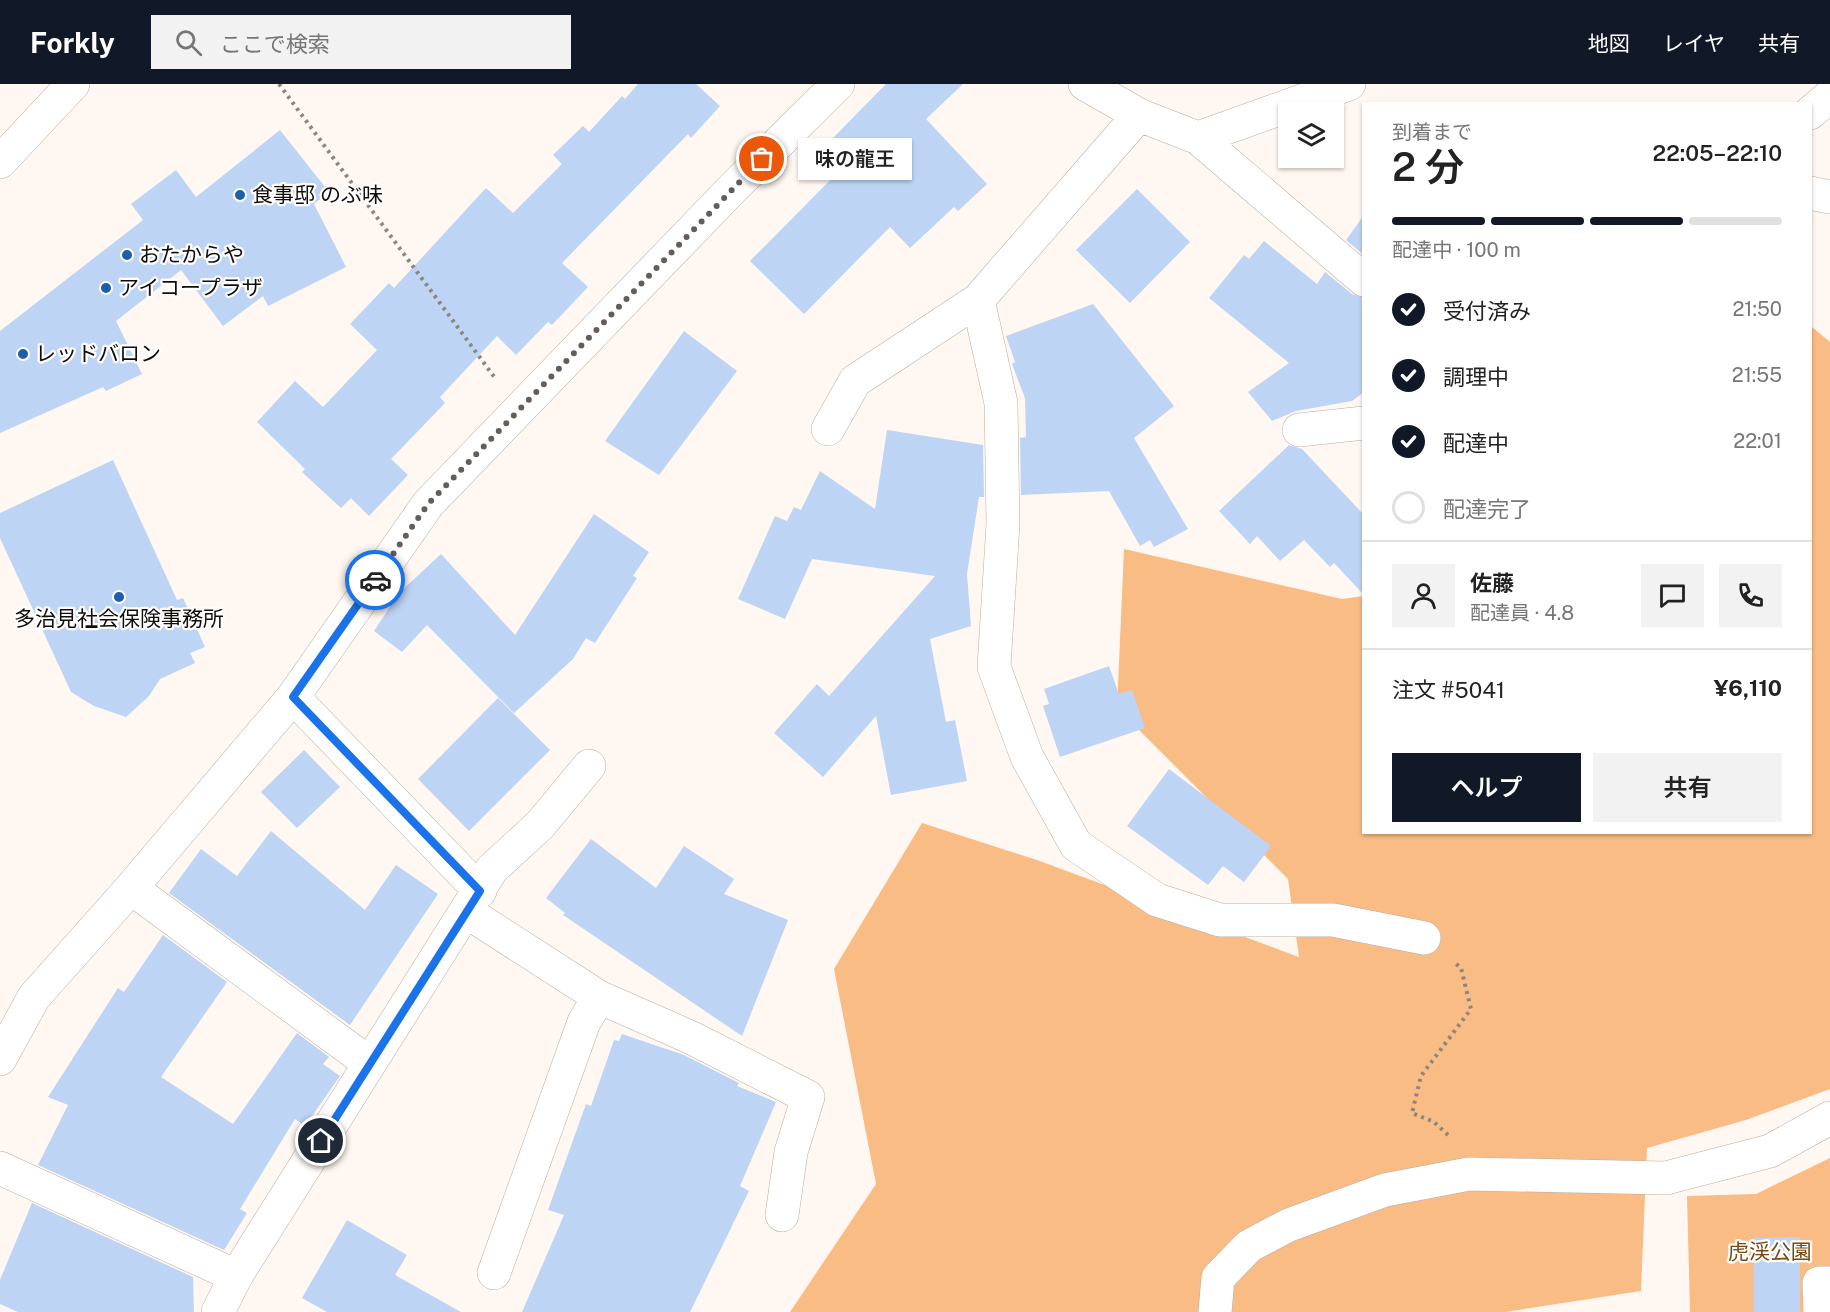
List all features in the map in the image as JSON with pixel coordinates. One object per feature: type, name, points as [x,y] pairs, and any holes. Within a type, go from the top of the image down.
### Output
[{"type":"main road","points":[[0,162],[73,84]]},
{"type":"main road","points":[[0,1059],[34,997],[131,888],[293,697],[428,504],[838,84]]},
{"type":"main road","points":[[1085,84],[1139,115],[1198,138],[1362,278]]},
{"type":"main road","points":[[1198,138],[1349,84]]},
{"type":"main road","points":[[1812,111],[1830,96]]},
{"type":"main road","points":[[828,429],[855,381],[978,300],[1139,115]]},
{"type":"main road","points":[[1812,193],[1830,197]]},
{"type":"main road","points":[[978,300],[1001,403],[1003,524],[994,667],[1026,757],[1076,845],[1157,900],[1220,920],[1333,920],[1424,938]]},
{"type":"main road","points":[[1299,430],[1362,423]]},
{"type":"main road","points":[[293,697],[473,901],[598,997],[692,1038],[808,1097],[791,1152],[782,1215]]},
{"type":"main road","points":[[218,1312],[236,1276],[492,869],[540,825],[589,766]]},
{"type":"main road","points":[[131,888],[369,1063]]},
{"type":"main road","points":[[494,1273],[584,1022],[598,997]]},
{"type":"main road","points":[[1215,1312],[1218,1278],[1249,1246],[1289,1225],[1385,1190],[1469,1174],[1666,1178],[1770,1151],[1830,1118]]},
{"type":"main road","points":[[0,1168],[236,1276]]},
{"type":"main road","points":[[1820,1312],[1819,1283],[1830,1283]]},
{"type":"path","points":[[279,84],[518,410]]},
{"type":"path","points":[[1424,938],[1461,969],[1471,1009],[1421,1076],[1412,1113],[1434,1122],[1460,1146],[1469,1174]]},
{"type":"green space","points":[[1812,327],[1830,342],[1830,1089],[1746,1120],[1647,1148],[1641,1291],[1505,1312],[790,1312],[876,1184],[834,969],[922,823],[1037,860],[1299,957],[1288,879],[1117,708],[1124,549],[1342,599],[1362,596],[1362,834],[1812,834]]},
{"type":"green space","name":"虎渓公園","points":[[1830,1158],[1830,1312],[1690,1312],[1687,1196],[1756,1194]]},
{"type":"building","points":[[638,84],[696,84],[720,106],[691,138],[688,134],[562,263],[588,287],[552,325],[548,322],[516,355],[497,336],[440,397],[445,403],[391,459],[408,475],[369,516],[351,498],[341,508],[302,472],[305,469],[257,422],[295,381],[323,407],[377,350],[350,324],[389,283],[394,288],[486,188],[513,213],[562,164],[553,155],[583,126],[589,132],[622,96],[625,99]]},
{"type":"building","points":[[886,84],[963,84],[926,119],[987,184],[958,211],[954,207],[910,248],[890,227],[804,314],[750,261],[852,158],[833,138]]},
{"type":"building","points":[[280,130],[329,192],[314,204],[346,267],[268,306],[263,296],[223,326],[181,270],[116,321],[142,374],[106,391],[103,387],[0,433],[0,331],[143,220],[131,204],[176,170],[196,197]]},
{"type":"building","points":[[1137,189],[1190,242],[1130,303],[1076,250]]},
{"type":"building","points":[[1362,218],[1362,253],[1346,240]]},
{"type":"building","points":[[1264,241],[1317,284],[1325,272],[1352,294],[1362,297],[1362,394],[1352,401],[1296,411],[1272,421],[1248,392],[1289,363],[1209,298],[1244,255],[1249,259]]},
{"type":"building","points":[[1093,304],[1174,406],[1134,438],[1188,529],[1154,547],[1150,540],[1140,546],[1109,491],[1021,495],[1020,438],[1026,437],[1025,398],[1012,364],[1015,362],[1006,336]]},
{"type":"building","points":[[684,331],[737,371],[659,475],[605,441]]},
{"type":"building","points":[[887,430],[983,445],[984,497],[979,497],[967,574],[971,626],[930,639],[946,722],[955,720],[967,781],[891,795],[876,716],[823,777],[774,733],[817,684],[829,696],[935,576],[812,559],[785,619],[738,599],[775,516],[787,521],[794,507],[801,510],[820,471],[875,509]]},
{"type":"building","points":[[1289,445],[1302,449],[1362,513],[1362,593],[1334,563],[1330,567],[1304,540],[1280,561],[1257,536],[1250,544],[1219,511]]},
{"type":"building","points":[[113,460],[177,600],[183,598],[205,647],[190,653],[195,663],[160,679],[149,696],[126,717],[94,706],[71,692],[0,538],[0,513]]},
{"type":"building","points":[[594,514],[649,552],[633,576],[637,578],[595,643],[586,638],[573,659],[514,713],[427,625],[402,652],[374,631],[399,593],[441,554],[515,635]]},
{"type":"building","points":[[1109,666],[1119,694],[1132,690],[1145,728],[1060,757],[1043,706],[1049,704],[1044,689]]},
{"type":"building","points":[[498,698],[550,750],[469,831],[418,779]]},
{"type":"building","points":[[304,750],[340,787],[297,828],[261,792]]},
{"type":"building","points":[[1169,769],[1271,846],[1244,882],[1223,866],[1208,885],[1127,826]]},
{"type":"building","points":[[271,831],[365,910],[396,865],[438,894],[350,1025],[169,893],[201,849],[237,876]]},
{"type":"building","points":[[591,839],[656,888],[684,846],[734,879],[724,894],[788,920],[742,1036],[563,915],[565,913],[546,898]]},
{"type":"building","points":[[163,935],[227,982],[161,1077],[233,1124],[297,1033],[329,1057],[323,1064],[340,1076],[305,1126],[295,1119],[240,1209],[247,1213],[224,1250],[38,1165],[68,1105],[48,1097],[118,988],[124,992]]},
{"type":"building","points":[[622,1034],[684,1055],[739,1083],[737,1086],[776,1102],[740,1186],[749,1191],[690,1312],[522,1312],[564,1215],[548,1210],[586,1104],[591,1106],[614,1040],[619,1041]]},
{"type":"building","points":[[32,1203],[193,1277],[194,1312],[18,1312],[0,1304],[0,1280]]},
{"type":"building","points":[[347,1220],[407,1255],[395,1275],[461,1312],[327,1312],[302,1298]]},
{"type":"building","points":[[1800,1237],[1800,1312],[1754,1312],[1753,1238]]},
{"type":"way so far","points":[[375,580],[428,504],[762,159]]},
{"type":"place","name":"味の龍王","points":[[762,159]]},
{"type":"place","name":"食事邸 のぶ味","points":[[240,195]]},
{"type":"place","name":"おたからや","points":[[127,255]]},
{"type":"place","name":"アイコープラザ","points":[[106,288]]},
{"type":"place","name":"レッドバロン","points":[[23,354]]},
{"type":"place","name":"多治見社会保険事務所","points":[[119,597]]},
{"type":"route","points":[[321,1141],[480,891],[293,697],[375,580]]}]
